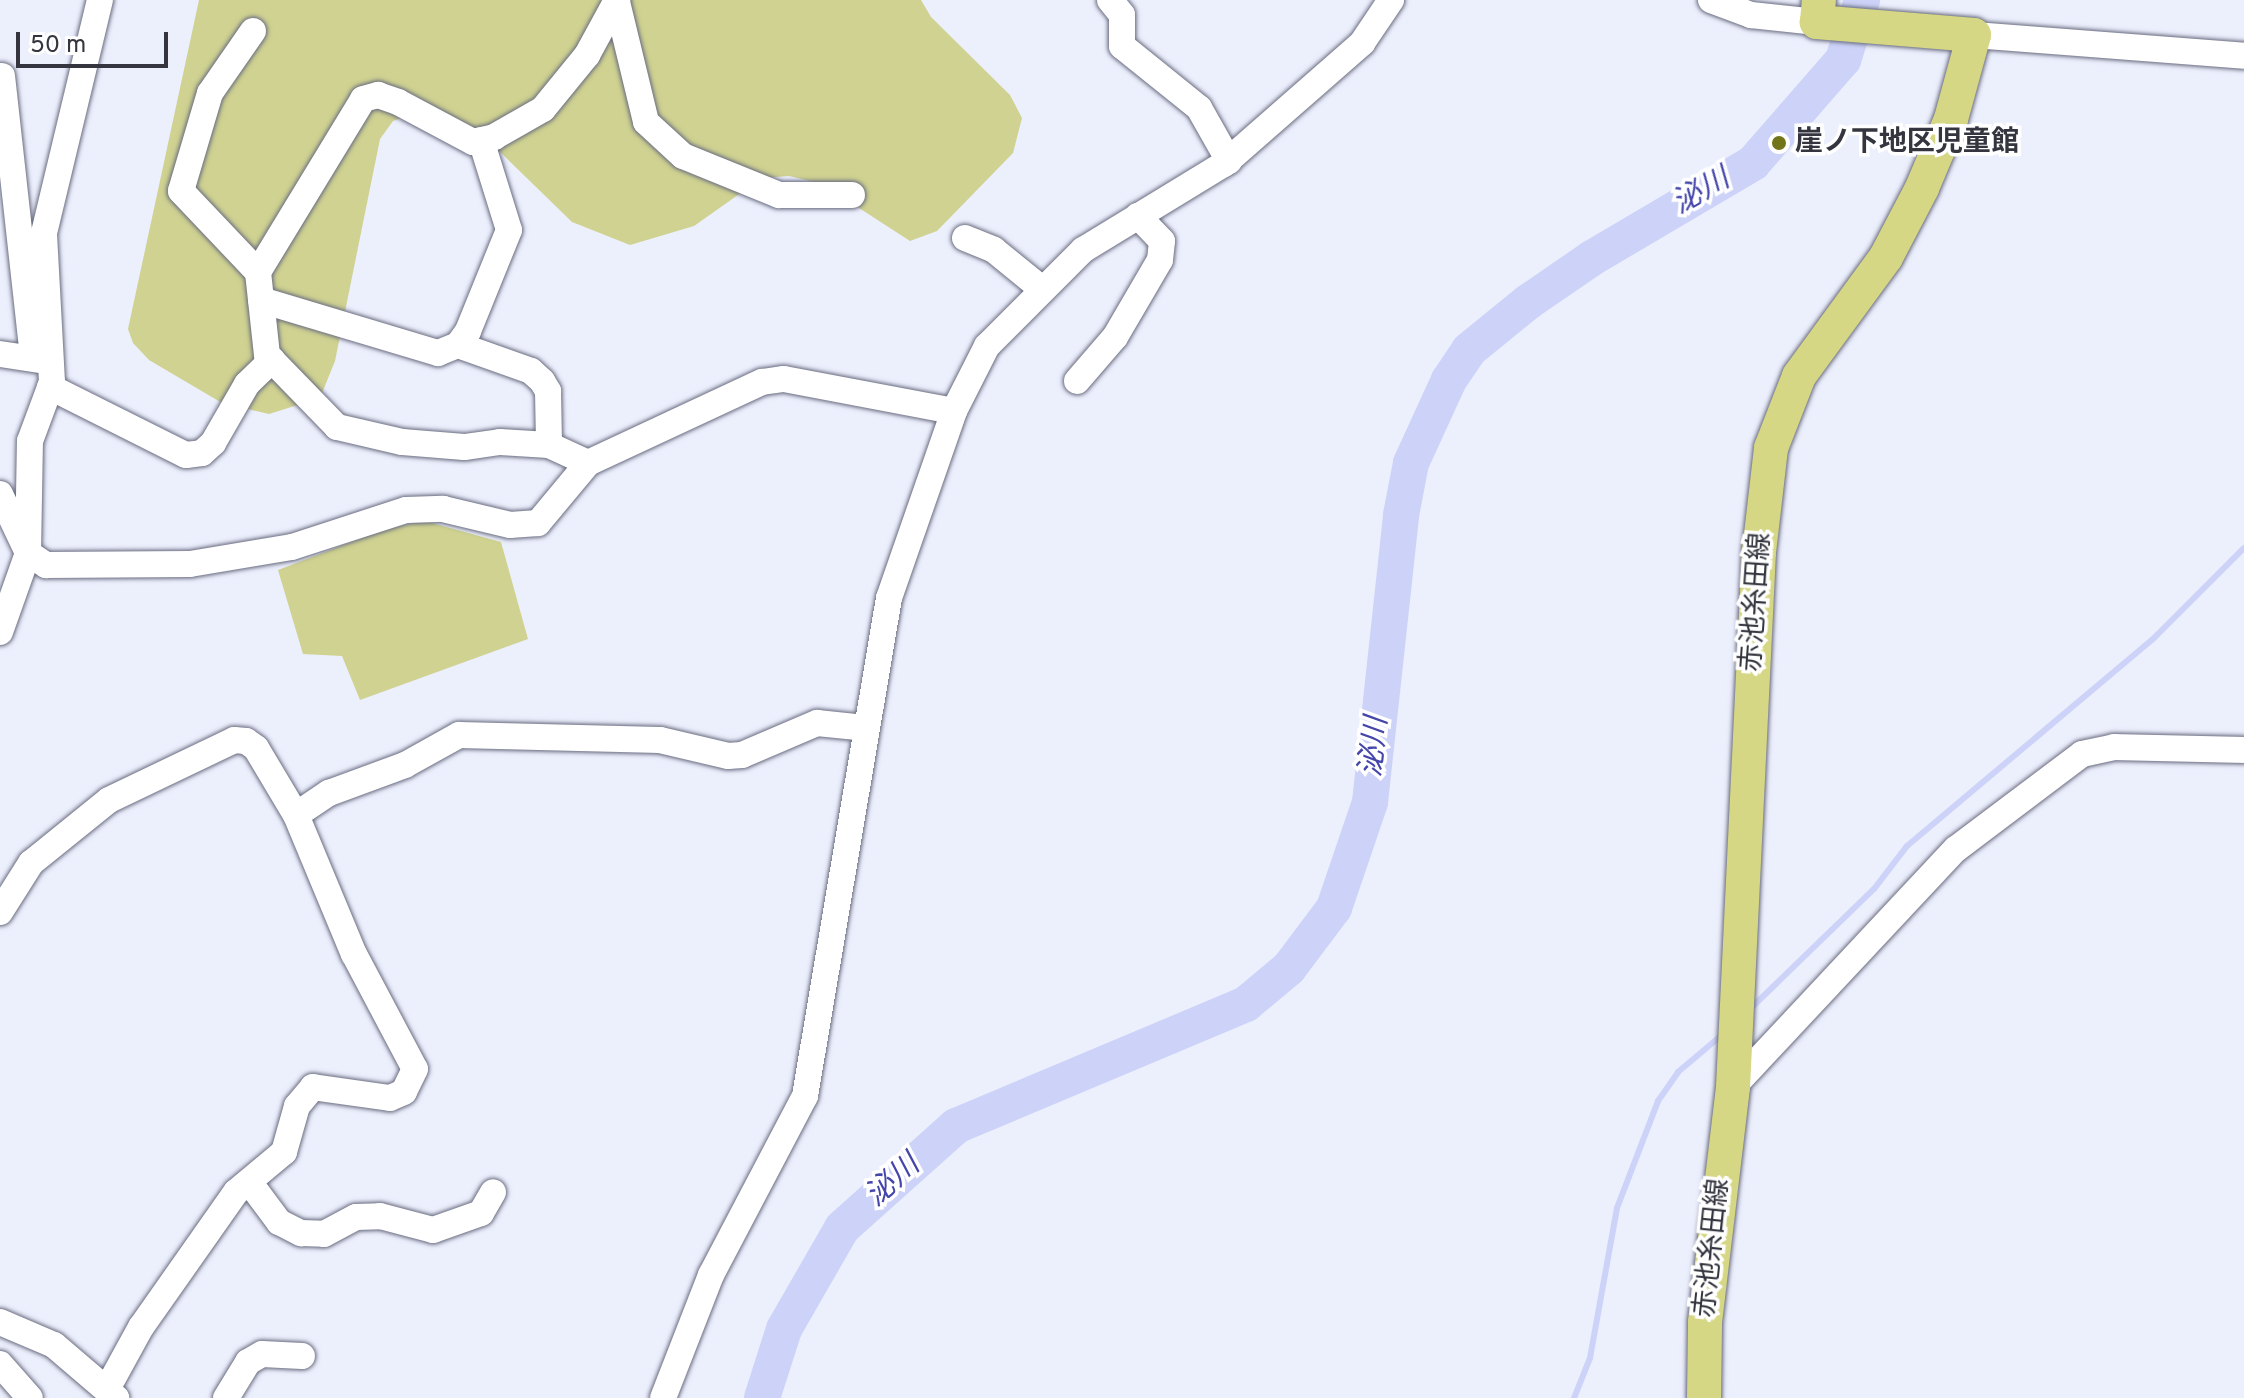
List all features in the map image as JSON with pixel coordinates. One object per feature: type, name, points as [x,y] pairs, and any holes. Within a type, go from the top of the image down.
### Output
[{"type":"main road","points":[[1822,15],[1900,30],[1974,35]]},
{"type":"main road","name":"赤池糸田線","points":[[1704,1398],[1705,1322],[1733,1087],[1758,568],[1771,448],[1799,376],[1886,257],[1922,188],[1951,119],[1974,35]]},
{"type":"street","points":[[0,632],[28,553],[30,441],[45,369],[44,233],[100,0]]},
{"type":"street","points":[[1110,0],[1122,15],[1122,46],[1199,108],[1229,161]]},
{"type":"street","points":[[663,1398],[711,1275],[805,1096],[889,598],[954,411],[987,346],[1083,250],[1229,161],[1362,43],[1391,0]]},
{"type":"street","points":[[1711,0],[1751,15],[1822,15]]},
{"type":"street","points":[[588,463],[549,445],[500,442],[464,447],[402,442],[337,427],[272,360],[258,272],[363,99],[378,95],[398,102],[439,127],[473,142],[481,140],[543,109],[587,55],[617,1]]},
{"type":"street","points":[[617,1],[646,122],[683,156],[779,195],[852,195]]},
{"type":"street","points":[[253,31],[210,93],[181,191],[258,272]]},
{"type":"street","points":[[1974,35],[2244,56]]},
{"type":"street","points":[[2,76],[8,211],[45,369]]},
{"type":"street","points":[[261,300],[438,353],[458,345],[468,331],[509,230],[481,140]]},
{"type":"street","points":[[1077,381],[1115,337],[1160,260],[1162,241],[1138,216]]},
{"type":"street","points":[[965,238],[994,250],[1042,289]]},
{"type":"street","points":[[458,345],[531,371],[542,381],[548,391],[549,445]]},
{"type":"street","points":[[0,354],[45,369],[186,455],[202,453],[213,443],[247,384],[272,360]]},
{"type":"street","points":[[0,494],[28,553],[46,565],[190,564],[292,547],[406,510],[443,509],[510,525],[538,523],[588,463],[762,382],[784,379],[954,411]]},
{"type":"street","points":[[296,815],[329,793],[405,765],[459,735],[660,740],[728,756],[742,755],[817,723],[865,728]]},
{"type":"street","points":[[0,912],[31,863],[64,832],[109,800],[234,740],[256,748],[296,815],[354,954],[415,1069],[404,1092],[390,1098],[313,1087],[297,1106],[284,1152],[236,1192],[141,1327],[111,1393],[54,1345],[0,1322]]},
{"type":"street","points":[[1733,1087],[1956,849],[2082,754],[2114,747],[2244,750]]},
{"type":"street","points":[[250,1183],[279,1222],[301,1233],[324,1234],[356,1217],[380,1216],[433,1230],[481,1213],[493,1192]]},
{"type":"street","points":[[226,1398],[248,1362],[262,1354],[302,1356]]},
{"type":"street","points":[[0,1364],[30,1398]]},
{"type":"green space","points":[[199,0],[921,0],[931,17],[1010,95],[1022,118],[1013,153],[937,231],[910,241],[822,184],[789,176],[762,178],[694,226],[630,245],[572,222],[494,146],[420,111],[393,121],[380,139],[335,361],[320,398],[269,414],[222,403],[149,360],[133,343],[128,329]]},
{"type":"green space","points":[[425,521],[501,542],[528,639],[360,700],[342,656],[303,654],[278,570],[388,528]]},
{"type":"waterway","name":"泌川","points":[[762,1398],[784,1329],[842,1228],[956,1126],[1246,1004],[1289,968],[1334,908],[1370,802],[1401,515],[1411,463],[1449,380],[1469,350],[1528,302],[1592,258],[1753,163],[1843,60],[1862,0]]},
{"type":"waterway","points":[[1749,1010],[1874,889],[1907,846],[2154,638],[2244,548]]},
{"type":"waterway","points":[[1574,1398],[1590,1358],[1617,1208],[1658,1101],[1678,1072],[1723,1034]]},
{"type":"place","name":"崖ノ下地区児童館","points":[[1779,143]]}]
